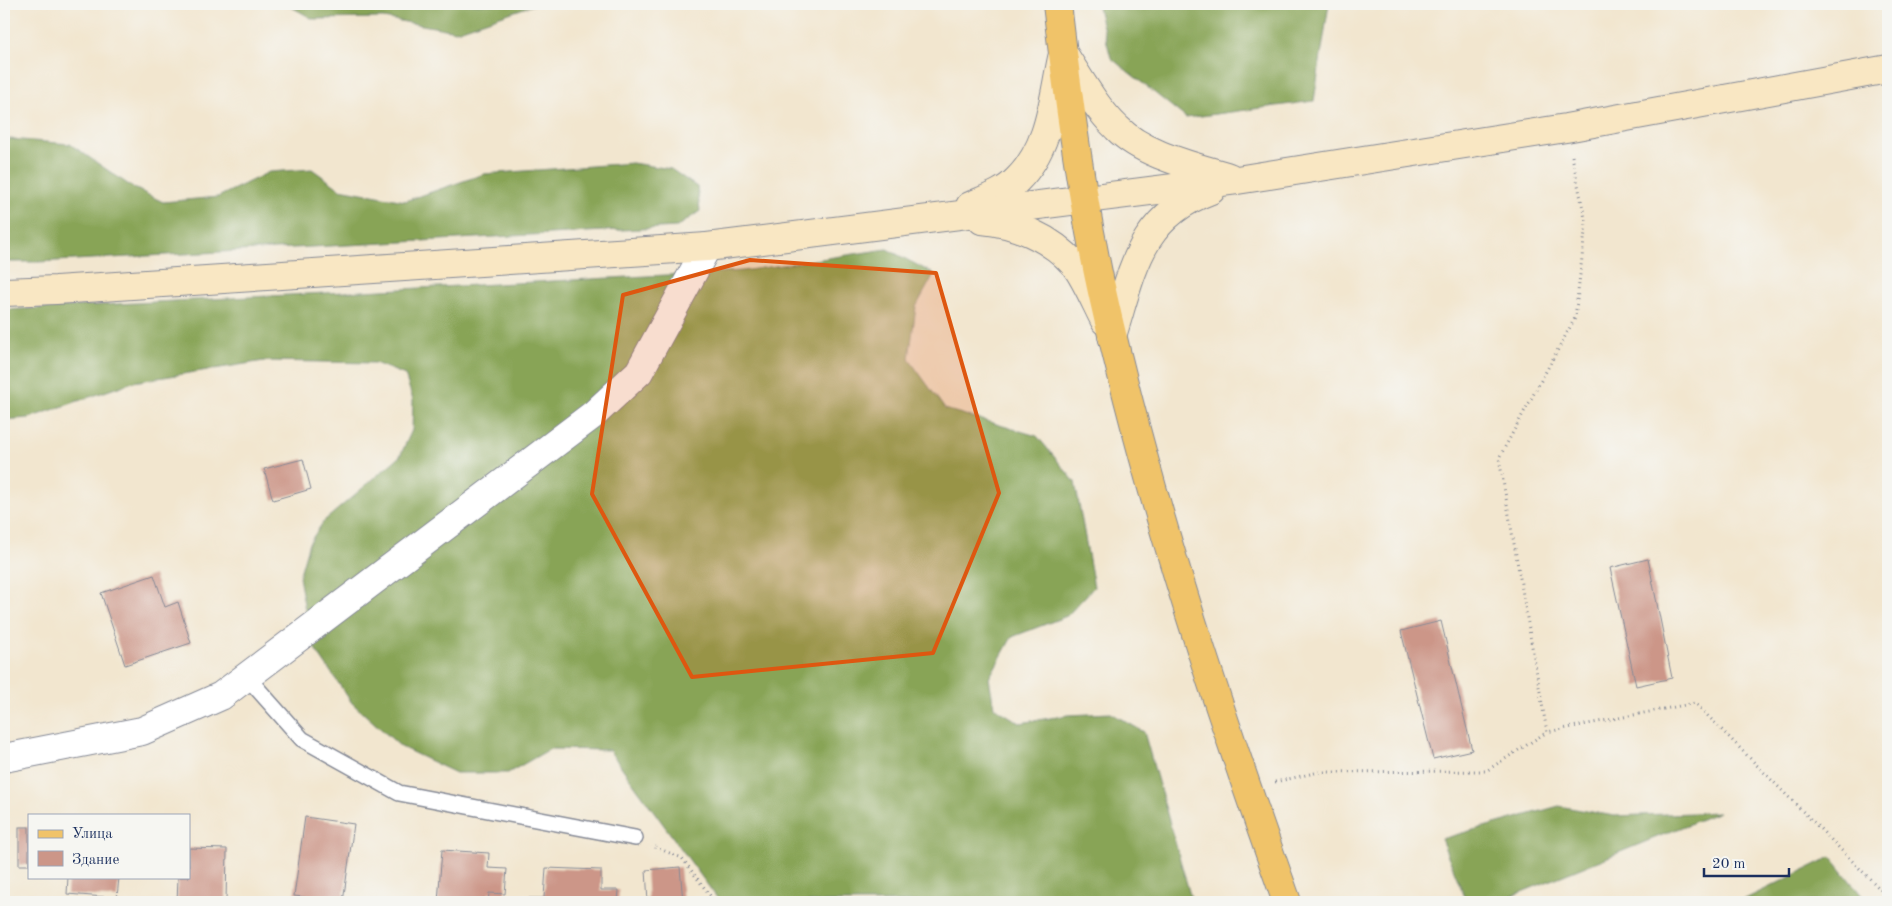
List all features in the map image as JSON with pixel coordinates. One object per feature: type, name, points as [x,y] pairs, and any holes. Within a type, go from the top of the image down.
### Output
[{"type":"main road","points":[[1057,4],[1084,199],[1112,336],[1166,538],[1246,789],[1287,902]]},
{"type":"street","points":[[1063,54],[1100,108],[1118,130],[1148,149],[1174,160],[1237,180]]},
{"type":"street","points":[[946,217],[995,195],[1010,186],[1017,181],[1035,158],[1046,134],[1063,54]]},
{"type":"street","points":[[4,292],[707,248],[1237,180],[1566,128],[1888,70]]},
{"type":"street","points":[[1112,336],[1134,265],[1148,236],[1167,215],[1192,197],[1237,180]]},
{"type":"street","points":[[946,217],[999,221],[1026,230],[1053,245],[1075,265],[1112,336]]},
{"type":"street","points":[[4,758],[142,731],[221,696],[594,414],[639,372],[707,248]]},
{"type":"lane","points":[[247,677],[302,740],[399,793],[635,838]]},
{"type":"path","points":[[1547,732],[1499,458],[1575,318],[1586,223],[1566,128]]},
{"type":"path","points":[[1246,789],[1320,772],[1486,771],[1547,732],[1695,703],[1888,896]]},
{"type":"path","points":[[635,838],[682,858],[715,902]]},
{"type":"highlighted area","points":[[750,260],[936,273],[999,493],[933,653],[692,677],[592,494],[623,295]]},
{"type":"green space","points":[[286,4],[536,4],[456,31],[383,18],[313,19]]},
{"type":"green space","points":[[1097,4],[1329,4],[1314,101],[1186,118],[1111,58]]},
{"type":"green space","points":[[4,140],[70,144],[132,187],[163,202],[218,197],[269,172],[312,169],[340,189],[405,201],[484,174],[632,163],[671,169],[697,187],[700,211],[677,227],[38,262],[4,262]]},
{"type":"green space","points":[[887,249],[934,274],[916,307],[909,359],[945,409],[1037,436],[1075,482],[1094,587],[1067,616],[1012,637],[989,678],[994,707],[1020,723],[1068,715],[1111,713],[1144,732],[1192,902],[720,902],[609,750],[550,749],[508,773],[456,773],[401,747],[352,703],[311,643],[299,577],[309,543],[324,521],[400,456],[412,430],[413,400],[405,375],[375,363],[264,361],[133,382],[29,418],[4,420],[4,310],[742,271]]},
{"type":"green space","points":[[1559,806],[1614,816],[1719,812],[1497,902],[1467,902],[1441,839]]},
{"type":"green space","points":[[1831,857],[1867,902],[1739,902]]},
{"type":"building","points":[[303,459],[311,489],[273,500],[264,469]]},
{"type":"building","points":[[1648,559],[1672,678],[1636,686],[1610,568]]},
{"type":"building","points":[[154,575],[165,607],[178,602],[191,643],[125,665],[101,593]]},
{"type":"building","points":[[1441,621],[1472,750],[1433,759],[1401,631]]},
{"type":"building","points":[[305,817],[354,824],[343,902],[294,896]]},
{"type":"building","points":[[19,827],[28,827],[28,865],[19,865]]},
{"type":"building","points":[[190,848],[227,849],[226,902],[177,902],[178,878],[190,878]]},
{"type":"building","points":[[442,850],[489,853],[488,868],[507,869],[505,894],[489,893],[488,902],[438,902]]},
{"type":"building","points":[[680,867],[683,902],[648,902],[646,870]]},
{"type":"building","points":[[546,868],[601,870],[601,890],[619,890],[618,902],[529,902],[529,898],[544,898]]},
{"type":"building","points":[[68,878],[119,878],[117,898],[67,894]]}]
